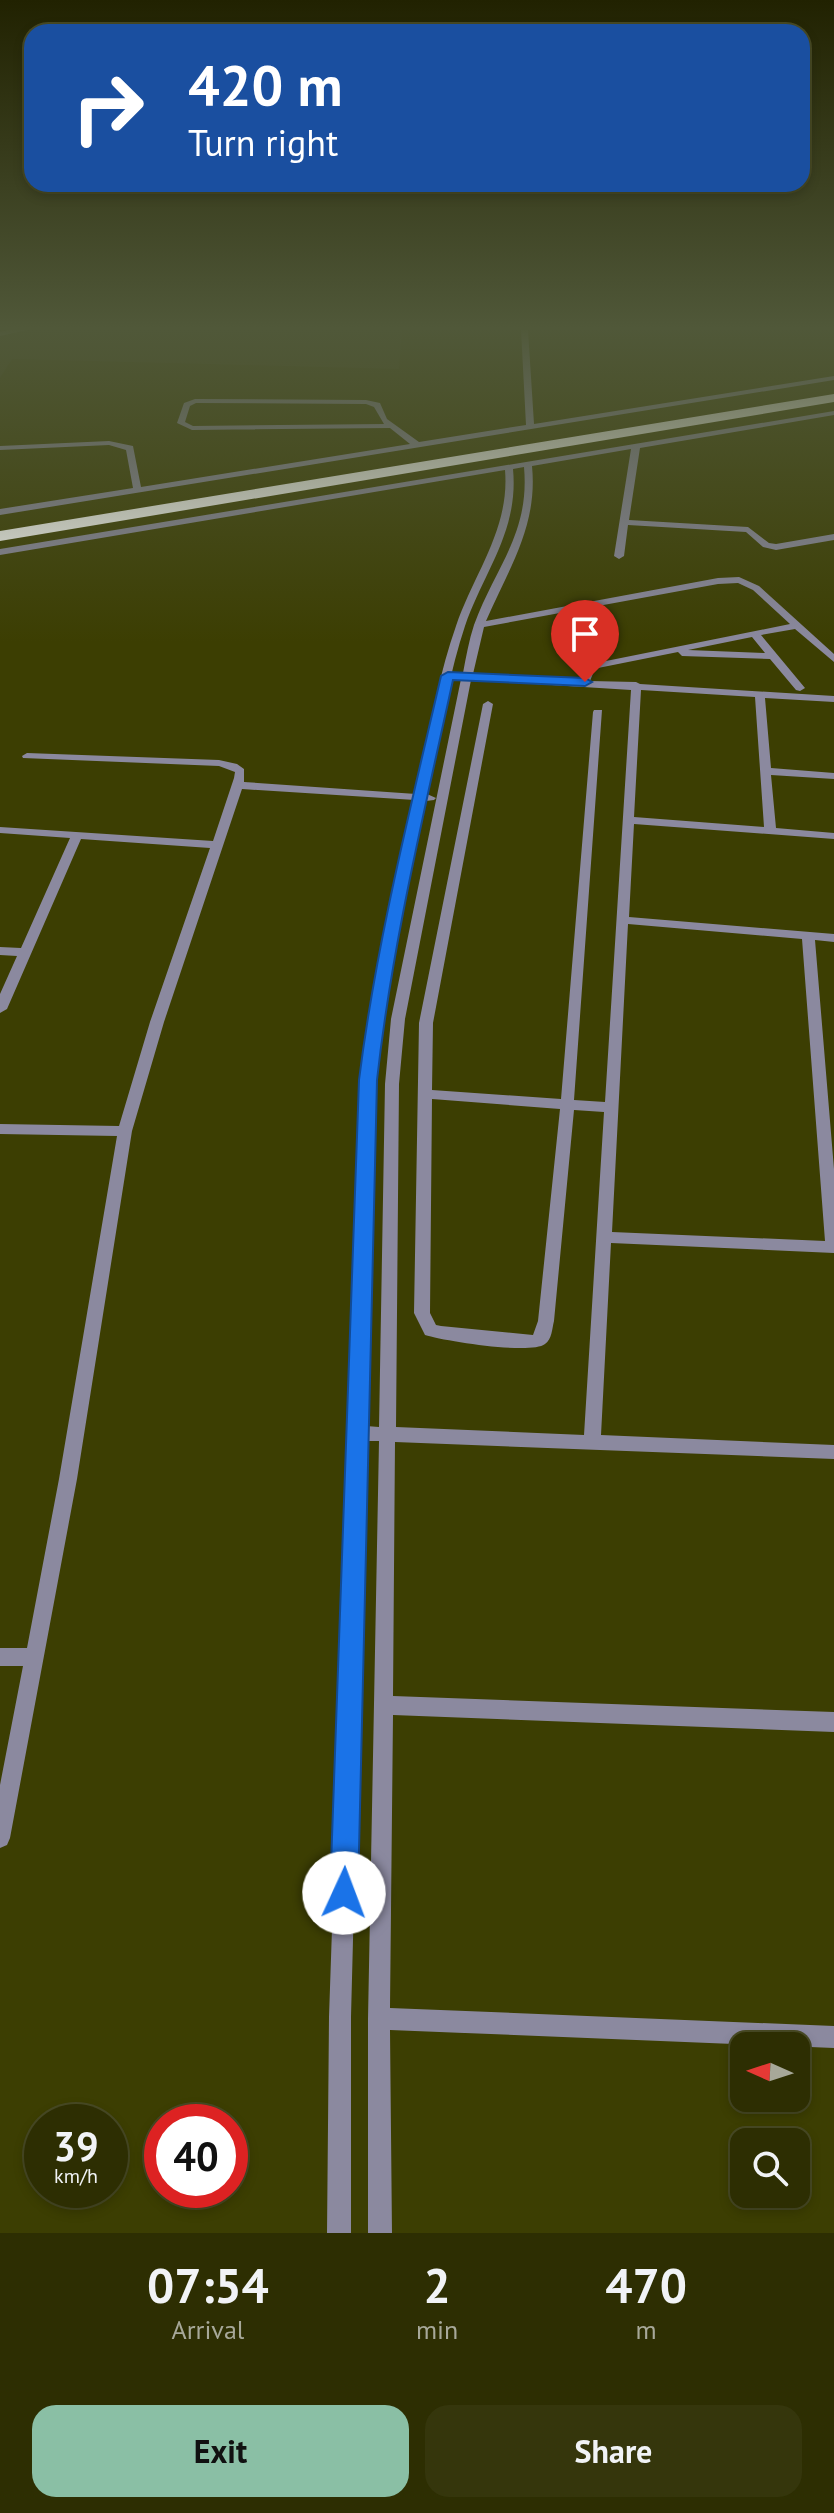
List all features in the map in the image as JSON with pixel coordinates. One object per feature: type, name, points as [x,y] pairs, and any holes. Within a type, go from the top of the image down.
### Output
[{"type":"highway","points":[[0,527],[565,434]]},
{"type":"highway","points":[[0,536],[615,434]]},
{"type":"street","points":[[402,434],[416,444]]},
{"type":"street","points":[[0,512],[478,434]]},
{"type":"street","points":[[0,552],[707,434]]},
{"type":"street","points":[[0,448],[109,443],[126,445],[130,448],[137,489]]},
{"type":"street","points":[[619,556],[636,446]]},
{"type":"street","points":[[380,2233],[379,2019],[394,1058],[398,1019],[479,625],[526,523],[532,486],[528,464]]},
{"type":"street","points":[[339,2233],[340,2017],[368,1080],[375,1022],[400,888],[448,676],[460,626],[507,523],[513,487],[509,467]]},
{"type":"street","points":[[624,522],[748,530],[766,545],[776,547],[834,537]]},
{"type":"street","points":[[479,625],[730,580],[748,582],[756,588],[834,659]]},
{"type":"street","points":[[585,682],[589,669],[595,666],[798,625]]},
{"type":"street","points":[[754,633],[800,688]]},
{"type":"street","points":[[655,653],[773,656]]},
{"type":"street","points":[[448,676],[834,699]]},
{"type":"street","points":[[592,1443],[636,685]]},
{"type":"street","points":[[760,694],[770,831]]},
{"type":"street","points":[[488,704],[426,1023],[422,1313],[431,1330],[441,1333],[527,1343],[538,1341],[543,1335],[546,1321],[567,1107],[598,712]]},
{"type":"street","points":[[0,1838],[68,1479],[125,1131],[157,1022],[239,785],[240,771],[219,763],[27,756]]},
{"type":"street","points":[[766,771],[834,776]]},
{"type":"street","points":[[239,785],[443,799]]},
{"type":"street","points":[[629,820],[834,836]]},
{"type":"street","points":[[0,830],[216,845]]},
{"type":"street","points":[[0,1009],[77,835]]},
{"type":"street","points":[[621,920],[834,938]]},
{"type":"street","points":[[604,1237],[834,1247],[808,936]]},
{"type":"street","points":[[0,951],[26,952]]},
{"type":"street","points":[[818,1063],[834,1064]]},
{"type":"street","points":[[424,1094],[612,1108]]},
{"type":"street","points":[[0,1129],[125,1131]]},
{"type":"street","points":[[358,1433],[834,1452]]},
{"type":"street","points":[[0,1657],[35,1657]]},
{"type":"street","points":[[383,1705],[834,1722]]},
{"type":"street","points":[[379,2019],[834,2037]]},
{"type":"route","points":[[344,1893],[368,1080],[375,1022],[403,873],[448,676],[585,682]]}]
